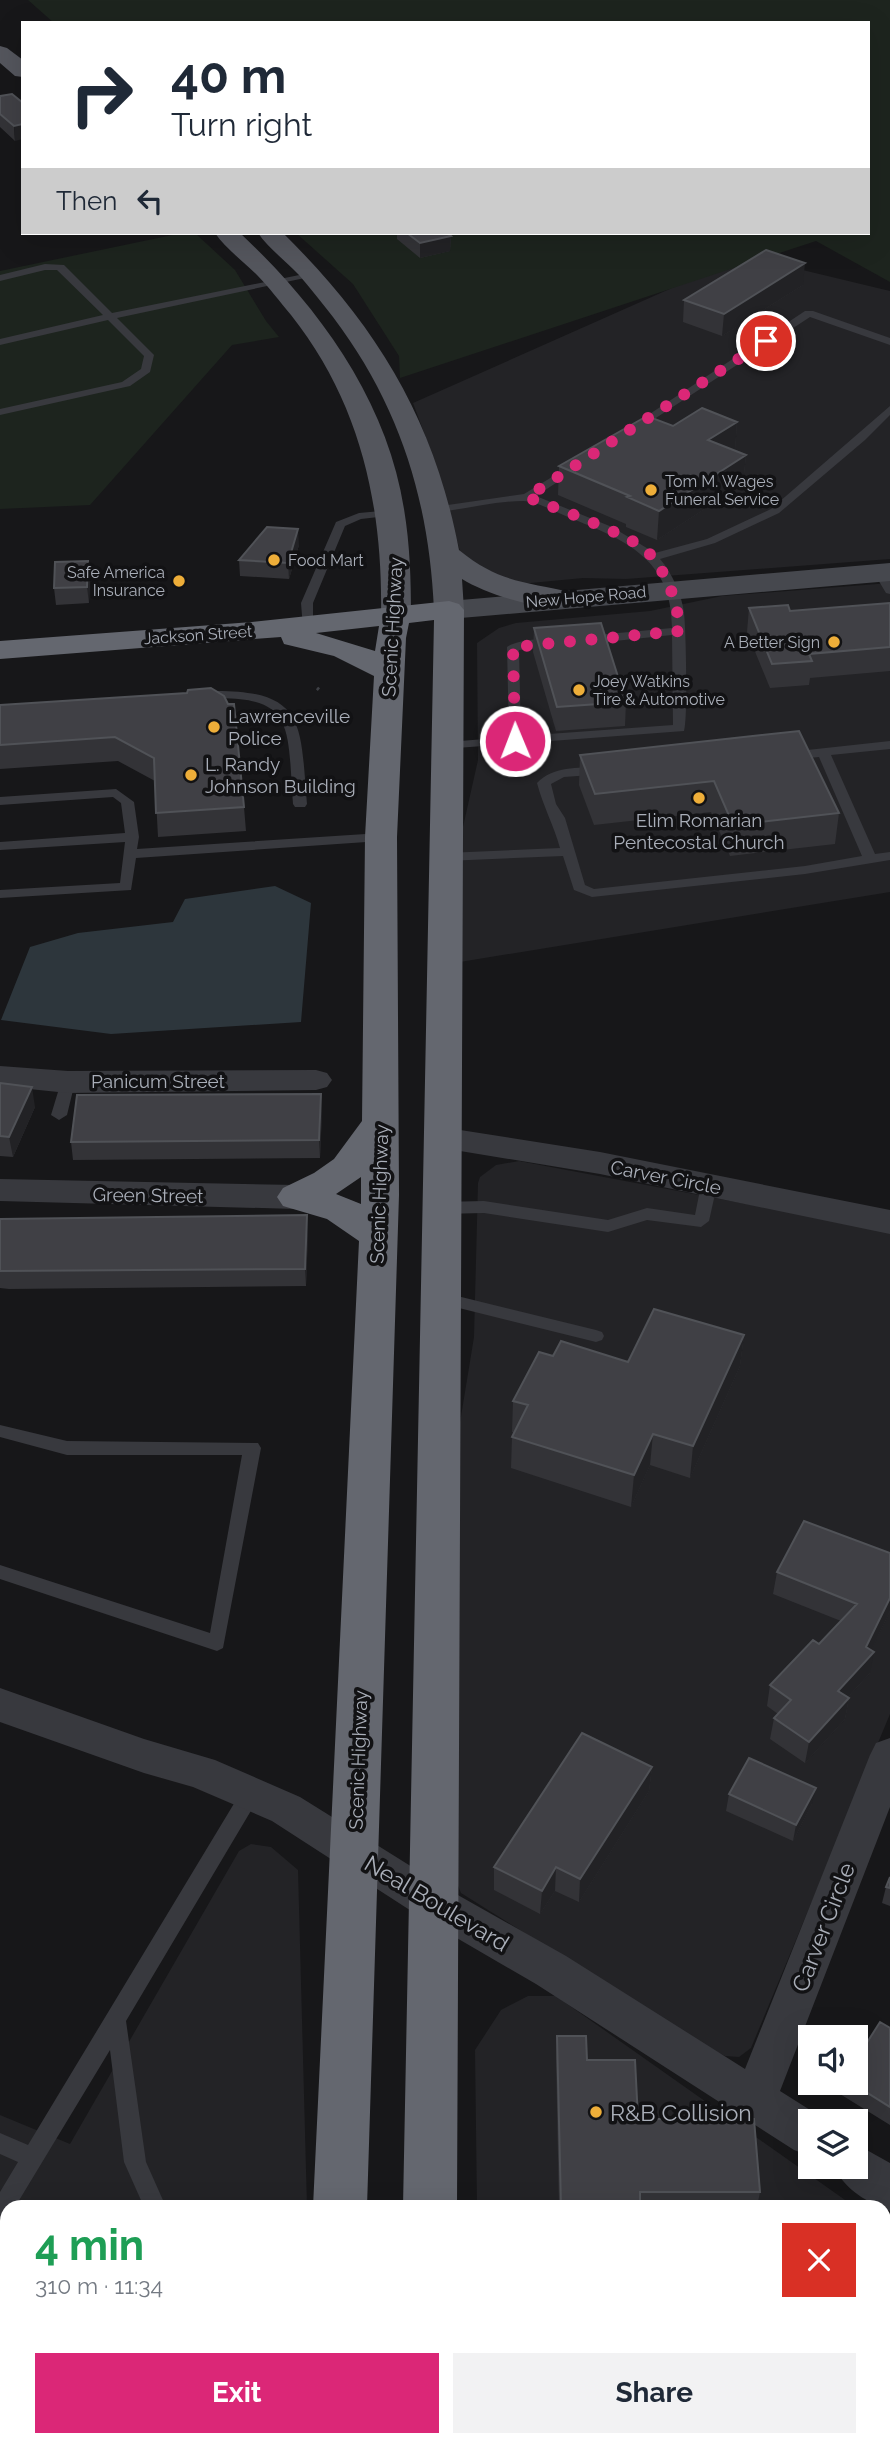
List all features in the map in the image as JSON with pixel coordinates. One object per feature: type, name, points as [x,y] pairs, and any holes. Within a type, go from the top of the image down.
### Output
[{"type":"highway","name":"Jackson Street","points":[[0,650],[251,631],[449,610]]},
{"type":"highway","points":[[430,2200],[449,610]]},
{"type":"highway","name":"Scenic Highway","points":[[340,2200],[356,1854],[355,1793],[359,1755],[378,1237],[381,1120],[381,837],[391,638],[396,616]]},
{"type":"highway","points":[[251,631],[342,647],[367,657],[390,673]]},
{"type":"highway","points":[[296,1197],[343,1175],[359,1157],[381,1120]]},
{"type":"highway","points":[[296,1197],[343,1210],[361,1219],[378,1237]]},
{"type":"main road","points":[[0,52],[21,69]]},
{"type":"main road","name":"Scenic Highway","points":[[228,235],[278,283],[324,342],[341,370],[373,438],[384,472],[392,513],[397,567],[396,616]]},
{"type":"main road","points":[[272,235],[314,275],[359,333],[404,413],[438,509],[449,583],[449,610]]},
{"type":"main road","points":[[444,553],[470,575],[490,586],[564,598]]},
{"type":"street","name":"New Hope Road","points":[[449,610],[671,590],[887,578]]},
{"type":"street","name":"Panicum Street","points":[[0,1076],[68,1082],[316,1080]]},
{"type":"street","name":"Carver Circle","points":[[441,1138],[600,1163],[890,1222]]},
{"type":"street","name":"Green Street","points":[[0,1191],[296,1197]]},
{"type":"street","name":"Neal Boulevard","points":[[0,1705],[144,1756],[201,1772],[286,1809],[434,1903],[551,1970],[798,2127]]},
{"type":"street","name":"Carver Circle","points":[[755,2098],[890,1755]]},
{"type":"street","points":[[868,2174],[890,2189]]},
{"type":"lane","points":[[0,278],[45,267],[60,267],[107,317],[149,355],[146,370],[126,384],[0,412]]},
{"type":"lane","points":[[0,342],[107,317],[314,275]]},
{"type":"lane","points":[[617,438],[809,313],[890,342]]},
{"type":"lane","points":[[652,558],[711,541],[775,511],[861,438],[890,409]]},
{"type":"lane","points":[[438,509],[527,497],[583,460]]},
{"type":"lane","points":[[448,746],[679,728],[680,631],[678,611],[664,572],[648,552],[608,530],[527,497]]},
{"type":"lane","points":[[307,625],[307,603],[340,524],[359,516],[392,513]]},
{"type":"lane","points":[[515,741],[513,647],[680,631]]},
{"type":"lane","points":[[188,695],[243,696],[267,703],[284,713],[292,727],[300,804]]},
{"type":"lane","points":[[771,758],[890,745]]},
{"type":"lane","points":[[823,752],[870,859]]},
{"type":"lane","points":[[620,770],[564,774],[550,777],[544,783],[549,804],[558,818],[579,887],[592,893],[805,870],[890,856]]},
{"type":"lane","points":[[0,801],[116,793],[127,802],[132,837],[126,887],[0,894]]},
{"type":"lane","points":[[0,846],[132,837]]},
{"type":"lane","points":[[129,854],[381,837]]},
{"type":"lane","points":[[446,857],[568,852]]},
{"type":"lane","points":[[59,1115],[68,1082]]},
{"type":"lane","points":[[441,1208],[484,1207],[608,1226],[647,1214],[701,1222],[709,1185]]},
{"type":"lane","points":[[439,1297],[596,1336]]},
{"type":"lane","points":[[0,1430],[67,1448],[253,1448],[217,1643],[0,1572]]},
{"type":"lane","points":[[7,2200],[251,1793]]},
{"type":"lane","points":[[116,2020],[135,2162],[152,2200]]},
{"type":"lane","points":[[0,2143],[33,2158]]},
{"type":"path","points":[[317,688],[322,692]]},
{"type":"path","points":[[309,724],[324,722]]},
{"type":"shaded area","points":[[28,0],[890,0],[890,282],[816,241],[400,378],[399,356],[353,284],[298,235],[870,235],[870,21],[52,21]]},
{"type":"shaded area","points":[[172,235],[197,235],[235,270],[279,337],[232,345],[90,505],[0,509],[0,271]]},
{"type":"shaded area","points":[[744,256],[890,291],[890,559],[626,579],[583,578],[520,584],[499,581],[460,551],[433,457],[413,403]]},
{"type":"shaded area","points":[[890,583],[890,892],[460,962],[463,827],[478,760],[477,643],[499,628],[516,623],[650,611],[722,596]]},
{"type":"shaded area","points":[[275,886],[311,903],[301,1022],[111,1034],[1,1020],[30,947],[78,933],[173,922],[185,899]]},
{"type":"shaded area","points":[[519,1161],[890,1231],[890,1714],[751,2048],[739,2057],[725,2056],[704,2046],[461,1893],[453,1873],[456,1447],[474,1337],[478,1183],[480,1177],[496,1165]]},
{"type":"shaded area","points":[[251,1844],[271,1847],[298,1870],[307,2200],[0,2200],[0,2115],[70,2144],[239,1851]]},
{"type":"shaded area","points":[[528,1996],[556,1996],[798,2167],[798,2179],[815,2179],[845,2200],[477,2200],[475,2050],[501,2010]]},
{"type":"building","points":[[12,94],[21,101],[21,124],[14,126],[0,114],[0,96]]},
{"type":"building","points":[[410,235],[451,236],[420,243]]},
{"type":"building","points":[[766,250],[805,263],[724,314],[684,300]]},
{"type":"building","points":[[702,408],[737,422],[708,440],[746,455],[659,511],[559,466],[647,416],[673,426]]},
{"type":"building","points":[[267,527],[298,529],[288,563],[239,560]]},
{"type":"building","points":[[88,561],[87,587],[54,588],[55,562]]},
{"type":"building","points":[[890,603],[890,647],[809,654],[812,661],[772,664],[749,608],[788,605],[790,611]]},
{"type":"building","name":"Joey Watkins Tire & Automotive","points":[[601,623],[626,702],[557,707],[534,628]]},
{"type":"building","name":"L. Randy Johnson Building","points":[[211,688],[224,696],[228,704],[234,704],[244,807],[156,813],[154,758],[115,737],[0,745],[0,705],[187,693],[188,690]]},
{"type":"building","points":[[799,731],[839,813],[733,825],[714,781],[595,794],[580,755]]},
{"type":"building","points":[[0,1083],[32,1087],[9,1137],[0,1136]]},
{"type":"building","points":[[321,1094],[319,1140],[71,1142],[77,1095]]},
{"type":"building","points":[[307,1215],[305,1269],[0,1271],[0,1219]]},
{"type":"building","points":[[654,1309],[744,1335],[693,1446],[653,1434],[634,1475],[512,1437],[528,1405],[513,1401],[539,1352],[553,1356],[561,1341],[628,1362]]},
{"type":"building","points":[[804,1521],[890,1553],[890,1598],[866,1647],[874,1652],[838,1691],[849,1698],[809,1742],[774,1718],[791,1700],[770,1685],[813,1640],[819,1644],[857,1604],[777,1572]]},
{"type":"building","points":[[582,1733],[652,1767],[580,1879],[556,1867],[542,1891],[494,1867]]},
{"type":"building","points":[[749,1758],[816,1788],[796,1825],[729,1794]]},
{"type":"building","points":[[880,2022],[890,2028],[890,2107],[868,2093],[868,2041]]},
{"type":"building","name":"R&B Collision","points":[[557,2036],[586,2036],[587,2060],[635,2060],[638,2119],[754,2119],[760,2192],[640,2192],[640,2200],[561,2200]]},
{"type":"place","name":"Tom M. Wages Funeral Service","points":[[651,490]]},
{"type":"place","name":"Food Mart","points":[[274,560]]},
{"type":"place","name":"Safe America Insurance","points":[[179,581]]},
{"type":"place","name":"A Better Sign","points":[[834,642]]},
{"type":"place","name":"Joey Watkins Tire & Automotive","points":[[579,690]]},
{"type":"place","name":"Lawrenceville Police","points":[[214,727]]},
{"type":"place","name":"L. Randy Johnson Building","points":[[191,775]]},
{"type":"place","name":"Elim Romarian Pentecostal Church","points":[[699,798]]},
{"type":"place","name":"R&B Collision","points":[[596,2112]]},
{"type":"route","points":[[515,741],[513,647],[680,631],[678,611],[664,572],[648,552],[608,530],[527,497],[766,341]]}]
